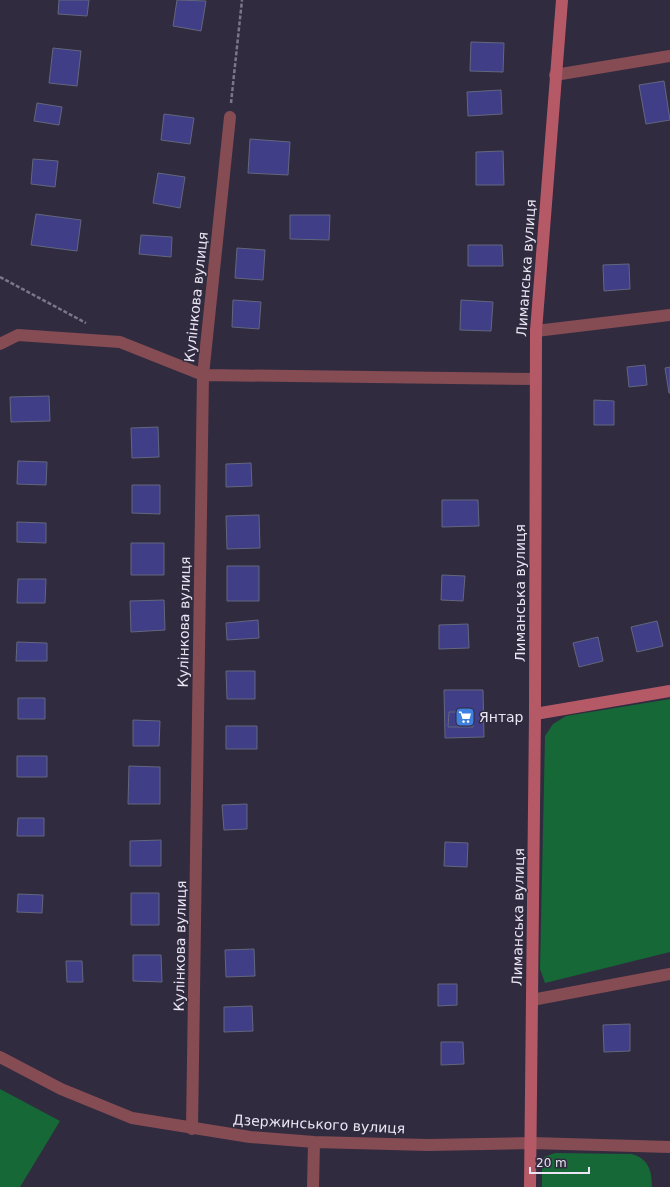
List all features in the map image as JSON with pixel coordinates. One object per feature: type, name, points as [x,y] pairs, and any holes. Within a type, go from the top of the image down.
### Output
[{"type":"street","name":"Лиманська вулиця","points":[[530,1187],[535,714],[536,331],[562,0]]},
{"type":"street","points":[[555,75],[670,56]]},
{"type":"street","name":"Кулінкова вулиця","points":[[192,1129],[203,375],[230,117]]},
{"type":"street","points":[[536,331],[670,315]]},
{"type":"street","points":[[0,344],[18,335],[120,342],[203,375],[535,379]]},
{"type":"street","points":[[535,714],[670,690]]},
{"type":"street","points":[[532,1000],[670,974]]},
{"type":"street","name":"Дзержинського вулиця","points":[[0,1057],[61,1089],[132,1118],[192,1129],[250,1137],[314,1142],[428,1145],[531,1143],[670,1147]]},
{"type":"street","points":[[313,1187],[314,1142]]},
{"type":"path","points":[[230,117],[242,0]]},
{"type":"path","points":[[0,276],[87,324]]},
{"type":"green space","points":[[670,699],[670,952],[545,983],[540,969],[545,736],[553,724],[566,716]]},
{"type":"green space","points":[[0,1089],[60,1121],[20,1187],[0,1187]]},
{"type":"green space","points":[[555,1153],[631,1154],[637,1156],[645,1162],[650,1170],[652,1187],[542,1187],[542,1165],[544,1157]]},
{"type":"building","points":[[59,0],[89,0],[87,16],[58,14]]},
{"type":"building","points":[[177,0],[206,1],[201,31],[173,26]]},
{"type":"building","points":[[471,42],[504,43],[503,72],[470,71]]},
{"type":"building","points":[[53,48],[81,51],[77,86],[49,83]]},
{"type":"building","points":[[664,81],[670,120],[646,124],[639,85]]},
{"type":"building","points":[[501,90],[502,114],[468,116],[467,92]]},
{"type":"building","points":[[37,103],[62,107],[59,125],[34,121]]},
{"type":"building","points":[[164,114],[194,118],[190,144],[161,140]]},
{"type":"building","points":[[250,139],[290,142],[288,175],[248,173]]},
{"type":"building","points":[[503,151],[504,185],[476,185],[476,152]]},
{"type":"building","points":[[33,159],[58,161],[55,187],[31,184]]},
{"type":"building","points":[[158,173],[185,177],[180,208],[153,203]]},
{"type":"building","points":[[36,214],[81,220],[77,251],[31,245]]},
{"type":"building","points":[[290,215],[330,215],[329,240],[290,239]]},
{"type":"building","points":[[141,235],[172,237],[171,257],[139,254]]},
{"type":"building","points":[[468,245],[502,245],[503,266],[468,266]]},
{"type":"building","points":[[237,248],[265,250],[263,280],[235,278]]},
{"type":"building","points":[[629,264],[630,289],[604,291],[603,265]]},
{"type":"building","points":[[233,300],[261,302],[259,329],[232,327]]},
{"type":"building","points":[[461,300],[493,302],[491,331],[460,330]]},
{"type":"building","points":[[645,365],[647,385],[629,387],[627,367]]},
{"type":"building","points":[[670,367],[670,393],[669,393],[665,368]]},
{"type":"building","points":[[49,396],[50,421],[11,422],[10,397]]},
{"type":"building","points":[[594,400],[614,401],[614,425],[594,425]]},
{"type":"building","points":[[158,427],[159,457],[132,458],[131,428]]},
{"type":"building","points":[[18,461],[47,462],[46,485],[17,484]]},
{"type":"building","points":[[251,463],[252,486],[226,487],[226,464]]},
{"type":"building","points":[[132,485],[160,485],[160,514],[132,513]]},
{"type":"building","points":[[442,500],[478,500],[479,526],[442,527]]},
{"type":"building","points":[[259,515],[260,548],[227,549],[226,516]]},
{"type":"building","points":[[17,522],[46,523],[46,543],[17,542]]},
{"type":"building","points":[[131,543],[164,543],[164,575],[131,575]]},
{"type":"building","points":[[227,566],[259,566],[259,601],[227,601]]},
{"type":"building","points":[[442,575],[465,576],[463,601],[441,600]]},
{"type":"building","points":[[18,579],[46,579],[45,603],[17,603]]},
{"type":"building","points":[[164,600],[165,630],[131,632],[130,601]]},
{"type":"building","points":[[258,620],[259,638],[227,640],[226,623]]},
{"type":"building","points":[[657,621],[663,646],[637,652],[631,627]]},
{"type":"building","points":[[468,624],[469,648],[439,649],[439,625]]},
{"type":"building","points":[[598,637],[603,661],[579,667],[573,643]]},
{"type":"building","points":[[17,642],[47,643],[47,661],[16,661]]},
{"type":"building","points":[[226,671],[255,671],[255,699],[227,699]]},
{"type":"building","points":[[444,690],[483,690],[484,737],[445,738]]},
{"type":"building","points":[[18,698],[45,698],[45,719],[18,719]]},
{"type":"building","points":[[449,712],[473,712],[473,727],[448,727]]},
{"type":"building","points":[[133,720],[160,721],[159,746],[133,746]]},
{"type":"building","points":[[226,726],[257,726],[257,749],[226,749]]},
{"type":"building","points":[[17,756],[47,756],[47,777],[17,777]]},
{"type":"building","points":[[129,766],[160,767],[160,804],[128,804]]},
{"type":"building","points":[[247,804],[247,829],[224,830],[222,805]]},
{"type":"building","points":[[18,818],[44,818],[44,836],[17,836]]},
{"type":"building","points":[[161,840],[161,866],[130,866],[130,841]]},
{"type":"building","points":[[445,842],[468,843],[467,867],[444,866]]},
{"type":"building","points":[[131,893],[159,893],[159,925],[131,925]]},
{"type":"building","points":[[18,894],[43,895],[42,913],[17,912]]},
{"type":"building","points":[[254,949],[255,976],[226,977],[225,950]]},
{"type":"building","points":[[133,955],[161,955],[162,982],[133,981]]},
{"type":"building","points":[[66,961],[82,961],[83,982],[67,982]]},
{"type":"building","points":[[438,984],[457,984],[457,1005],[438,1006]]},
{"type":"building","points":[[252,1006],[253,1031],[224,1032],[224,1007]]},
{"type":"building","points":[[630,1024],[630,1051],[604,1052],[603,1025]]},
{"type":"building","points":[[441,1042],[463,1042],[464,1064],[441,1065]]},
{"type":"place","name":"Янтар","points":[[465,717]]}]
